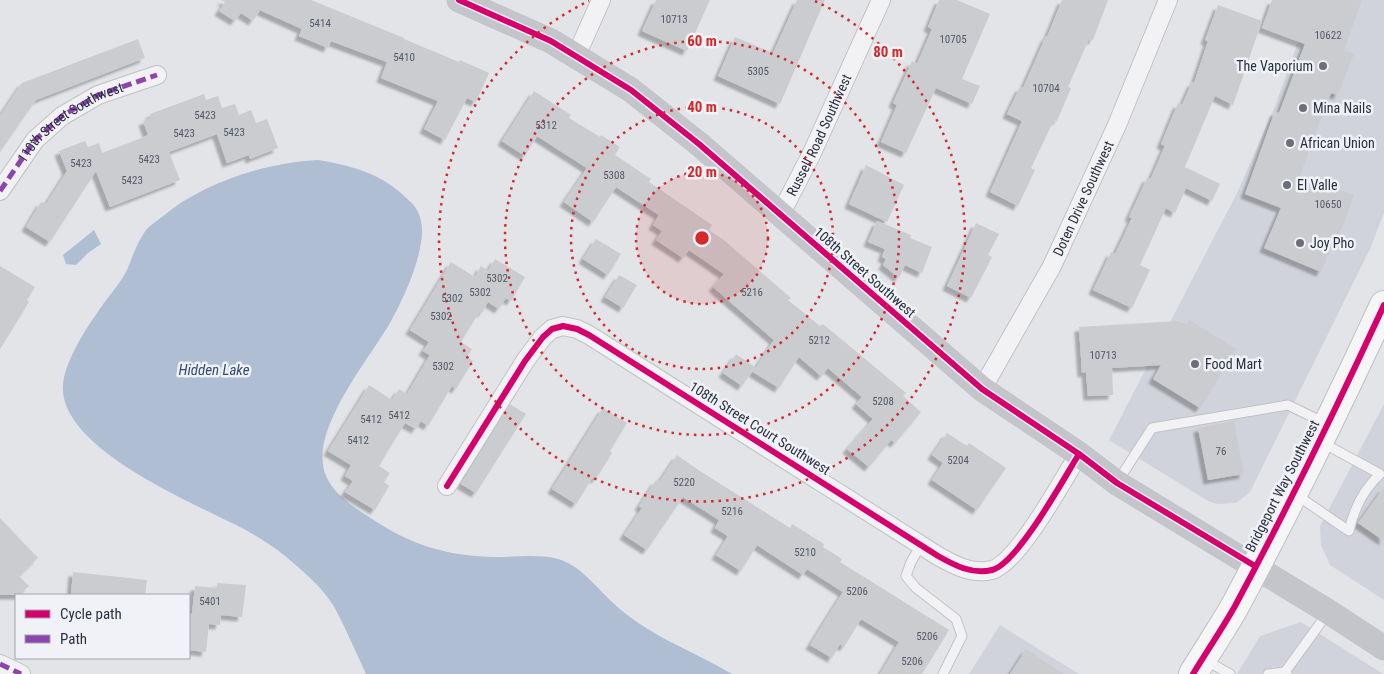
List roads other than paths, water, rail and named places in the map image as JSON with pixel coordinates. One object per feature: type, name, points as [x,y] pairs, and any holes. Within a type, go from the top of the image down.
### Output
[{"type":"main road","name":"Bridgeport Way Southwest","points":[[1198,666],[1234,607],[1324,433],[1384,305]]},
{"type":"street","name":"108th Street Southwest","points":[[459,0],[551,41],[631,90],[699,144],[982,389],[1079,454],[1117,483],[1255,566],[1384,648]]},
{"type":"street","points":[[576,56],[601,0]]},
{"type":"street","name":"Russell Road Southwest","points":[[780,214],[812,153],[881,0]]},
{"type":"street","name":"Doten Drive Southwest","points":[[982,389],[1052,266],[1117,125],[1168,0]]},
{"type":"street","name":"110th Street Southwest","points":[[0,191],[35,140],[62,116],[98,95],[157,75]]},
{"type":"street","name":"108th Street Court Southwest","points":[[447,486],[536,346],[552,329],[563,326],[570,327],[600,342],[921,545],[953,564],[964,568],[986,571],[1000,566],[1011,557],[1026,538],[1079,454]]},
{"type":"street","points":[[0,664],[21,674]]},
{"type":"lane","points":[[1117,483],[1152,428],[1288,405],[1380,474],[1369,484],[1358,501],[1349,531],[1293,493]]},
{"type":"lane","points":[[921,545],[911,562],[906,576],[916,588],[956,619],[962,636],[943,674]]},
{"type":"lane","points":[[1268,674],[1286,673],[1329,612]]},
{"type":"lane","points":[[1198,666],[1230,674]]},
{"type":"water","name":"Hidden Lake","points":[[318,160],[352,167],[384,181],[402,194],[414,206],[420,216],[422,227],[422,239],[418,257],[403,298],[391,321],[343,397],[332,419],[325,440],[323,460],[330,484],[351,505],[384,527],[414,542],[429,547],[478,556],[543,557],[566,562],[581,571],[612,602],[639,624],[732,674],[366,674],[333,605],[317,585],[298,567],[276,549],[249,532],[165,490],[134,472],[106,452],[83,431],[67,409],[63,385],[68,364],[85,331],[125,274],[146,230],[178,205],[215,184],[277,165]]},
{"type":"water","points":[[94,230],[101,244],[76,265],[66,264],[63,255]]},
{"type":"place","name":"The Vaporium","points":[[1323,66]]},
{"type":"place","name":"Mina Nails","points":[[1303,108]]},
{"type":"place","name":"African Union","points":[[1290,143]]},
{"type":"place","name":"El Valle","points":[[1287,185]]},
{"type":"place","name":"Joy Pho","points":[[1300,243]]},
{"type":"place","name":"Food Mart","points":[[1195,364]]}]
